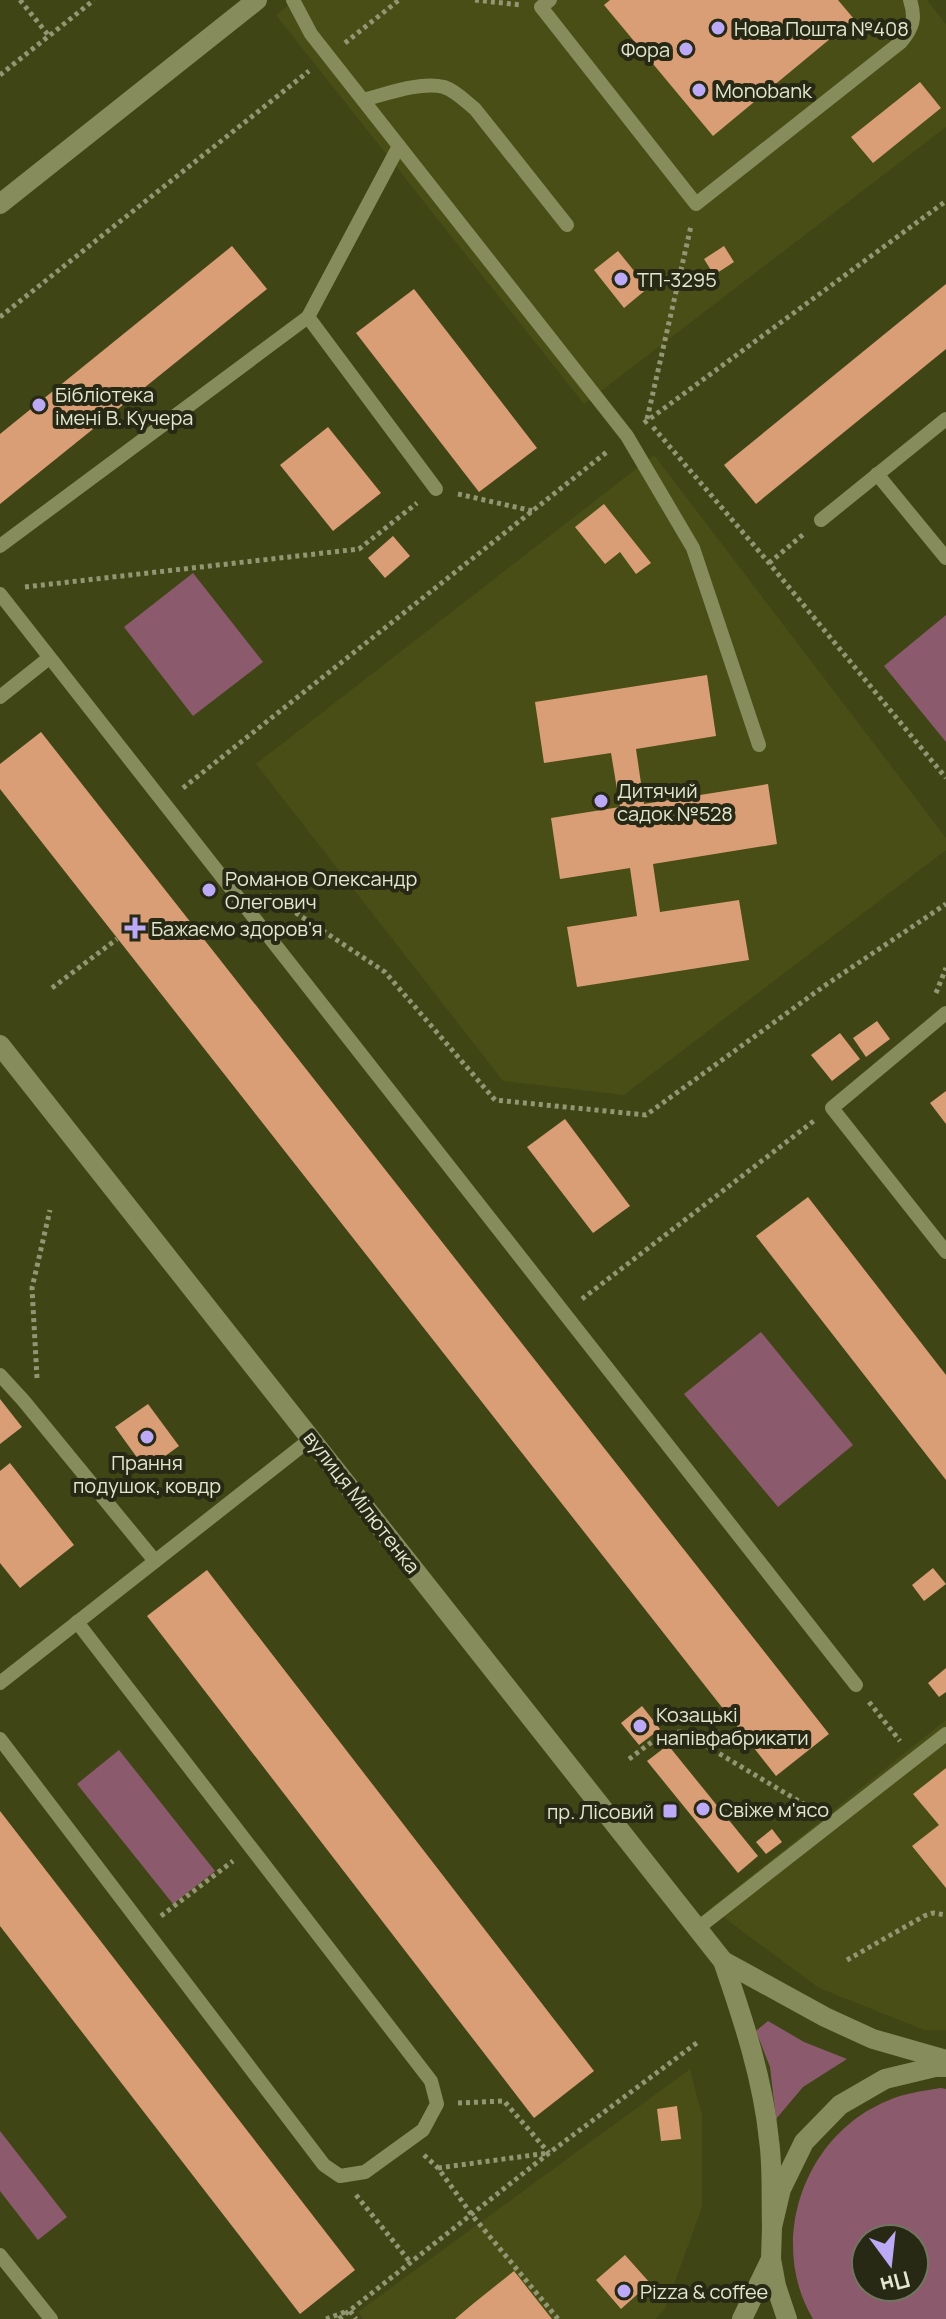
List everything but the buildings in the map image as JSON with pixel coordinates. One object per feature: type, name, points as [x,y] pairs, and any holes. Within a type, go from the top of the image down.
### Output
[{"type":"street","points":[[0,204],[257,0]]},
{"type":"street","name":"вулиця Мілютенка","points":[[0,1045],[723,1961],[744,2022],[758,2078],[769,2141],[772,2227]]},
{"type":"street","name":"вулиця Мілютенка","points":[[723,1961],[873,2039],[946,2060]]},
{"type":"street","points":[[787,2319],[771,2259],[772,2227],[781,2189],[804,2142],[840,2105],[885,2079],[946,2067]]},
{"type":"street","points":[[742,2319],[771,2259]]},
{"type":"lane","points":[[293,0],[311,34],[627,436],[693,548],[759,745]]},
{"type":"lane","points":[[546,4],[696,204],[901,42],[912,29],[914,14],[910,0]]},
{"type":"lane","points":[[363,100],[428,85],[459,95],[475,109],[567,225]]},
{"type":"lane","points":[[0,546],[308,317],[399,146]]},
{"type":"lane","points":[[308,317],[436,489]]},
{"type":"lane","points":[[821,520],[946,419]]},
{"type":"lane","points":[[877,474],[946,558]]},
{"type":"lane","points":[[0,594],[856,1685]]},
{"type":"lane","points":[[0,697],[49,658]]},
{"type":"lane","points":[[946,1013],[832,1108],[946,1252]]},
{"type":"lane","points":[[0,1375],[155,1561]]},
{"type":"lane","points":[[0,1683],[312,1438]]},
{"type":"lane","points":[[0,1739],[324,2165],[340,2176],[365,2172],[423,2130],[437,2104],[431,2081],[77,1622]]},
{"type":"lane","points":[[698,1928],[946,1734]]},
{"type":"lane","points":[[0,2255],[51,2319]]},
{"type":"path","points":[[20,0],[49,36]]},
{"type":"path","points":[[0,75],[94,0]]},
{"type":"path","points":[[0,317],[399,0]]},
{"type":"path","points":[[475,0],[546,4]]},
{"type":"path","points":[[647,420],[946,201]]},
{"type":"path","points":[[647,420],[696,204]]},
{"type":"path","points":[[647,420],[946,778]]},
{"type":"path","points":[[164,804],[627,436]]},
{"type":"path","points":[[16,588],[359,549],[436,489],[533,511]]},
{"type":"path","points":[[769,563],[821,520]]},
{"type":"path","points":[[265,893],[385,972],[495,1100],[646,1115],[827,984],[946,904]]},
{"type":"path","points":[[52,988],[117,939]]},
{"type":"path","points":[[564,1313],[832,1108]]},
{"type":"path","points":[[23,1400],[38,1377],[32,1288],[50,1210]]},
{"type":"path","points":[[856,1685],[915,1759]]},
{"type":"path","points":[[629,1759],[662,1735],[683,1732],[833,1822]]},
{"type":"path","points":[[145,1929],[251,1847]]},
{"type":"path","points":[[847,1960],[924,1916],[933,1913],[946,1915]]},
{"type":"path","points":[[339,2319],[549,2153],[698,2042]]},
{"type":"path","points":[[437,2104],[504,2101],[549,2153]]},
{"type":"path","points":[[410,2140],[438,2168],[472,2215],[558,2319]]},
{"type":"path","points":[[438,2168],[549,2153]]},
{"type":"path","points":[[340,2176],[411,2263]]},
{"type":"path","points":[[326,2319],[350,2311]]},
{"type":"path","points":[[348,2319],[350,2311]]},
{"type":"path","points":[[350,2311],[356,2319]]},
{"type":"shaded area","points":[[295,0],[927,0],[946,24],[946,127],[584,404],[276,15]]},
{"type":"shaded area","name":"Дитячий садок №528","points":[[654,455],[946,838],[946,850],[624,1095],[503,1081],[256,764]]},
{"type":"shaded area","points":[[193,573],[263,662],[193,716],[124,627]]},
{"type":"shaded area","points":[[946,615],[946,742],[884,666]]},
{"type":"shaded area","points":[[761,1332],[853,1445],[778,1507],[684,1394]]},
{"type":"shaded area","points":[[946,1720],[946,2030],[924,2030],[819,1988],[711,1908]]},
{"type":"shaded area","points":[[119,1750],[215,1871],[173,1904],[77,1784]]},
{"type":"shaded area","points":[[768,2021],[804,2042],[847,2059],[803,2087],[776,2119],[770,2067],[756,2031]]},
{"type":"shaded area","points":[[690,2069],[702,2116],[702,2207],[665,2309],[655,2319],[363,2319],[358,2312]]},
{"type":"shaded area","points":[[946,2089],[946,2319],[813,2319],[800,2289],[793,2257],[794,2225],[802,2194],[815,2165],[834,2139],[858,2117],[893,2098]]},
{"type":"shaded area","points":[[0,2131],[67,2217],[38,2240],[0,2191]]},
{"type":"place","name":"Нова Пошта №408","points":[[718,28]]},
{"type":"place","name":"Фора","points":[[686,49]]},
{"type":"place","name":"Monobank","points":[[699,90]]},
{"type":"place","name":"ТП-3295","points":[[621,279]]},
{"type":"place","name":"Бібліотека імені В. Кучера","points":[[39,405]]},
{"type":"place","name":"Дитячий садок №528","points":[[601,801]]},
{"type":"place","name":"Романов Олександр Олегович","points":[[209,890]]},
{"type":"place","name":"Бажаємо здоров'я","points":[[135,928]]},
{"type":"place","name":"Прання подушок, ковдр","points":[[147,1437]]},
{"type":"place","name":"Козацькі напівфабрикати","points":[[640,1726]]},
{"type":"place","name":"Свіже м'ясо","points":[[703,1809]]},
{"type":"place","name":"пр. Лісовий","points":[[670,1811]]},
{"type":"place","name":"Pizza & coffee","points":[[624,2291]]}]
